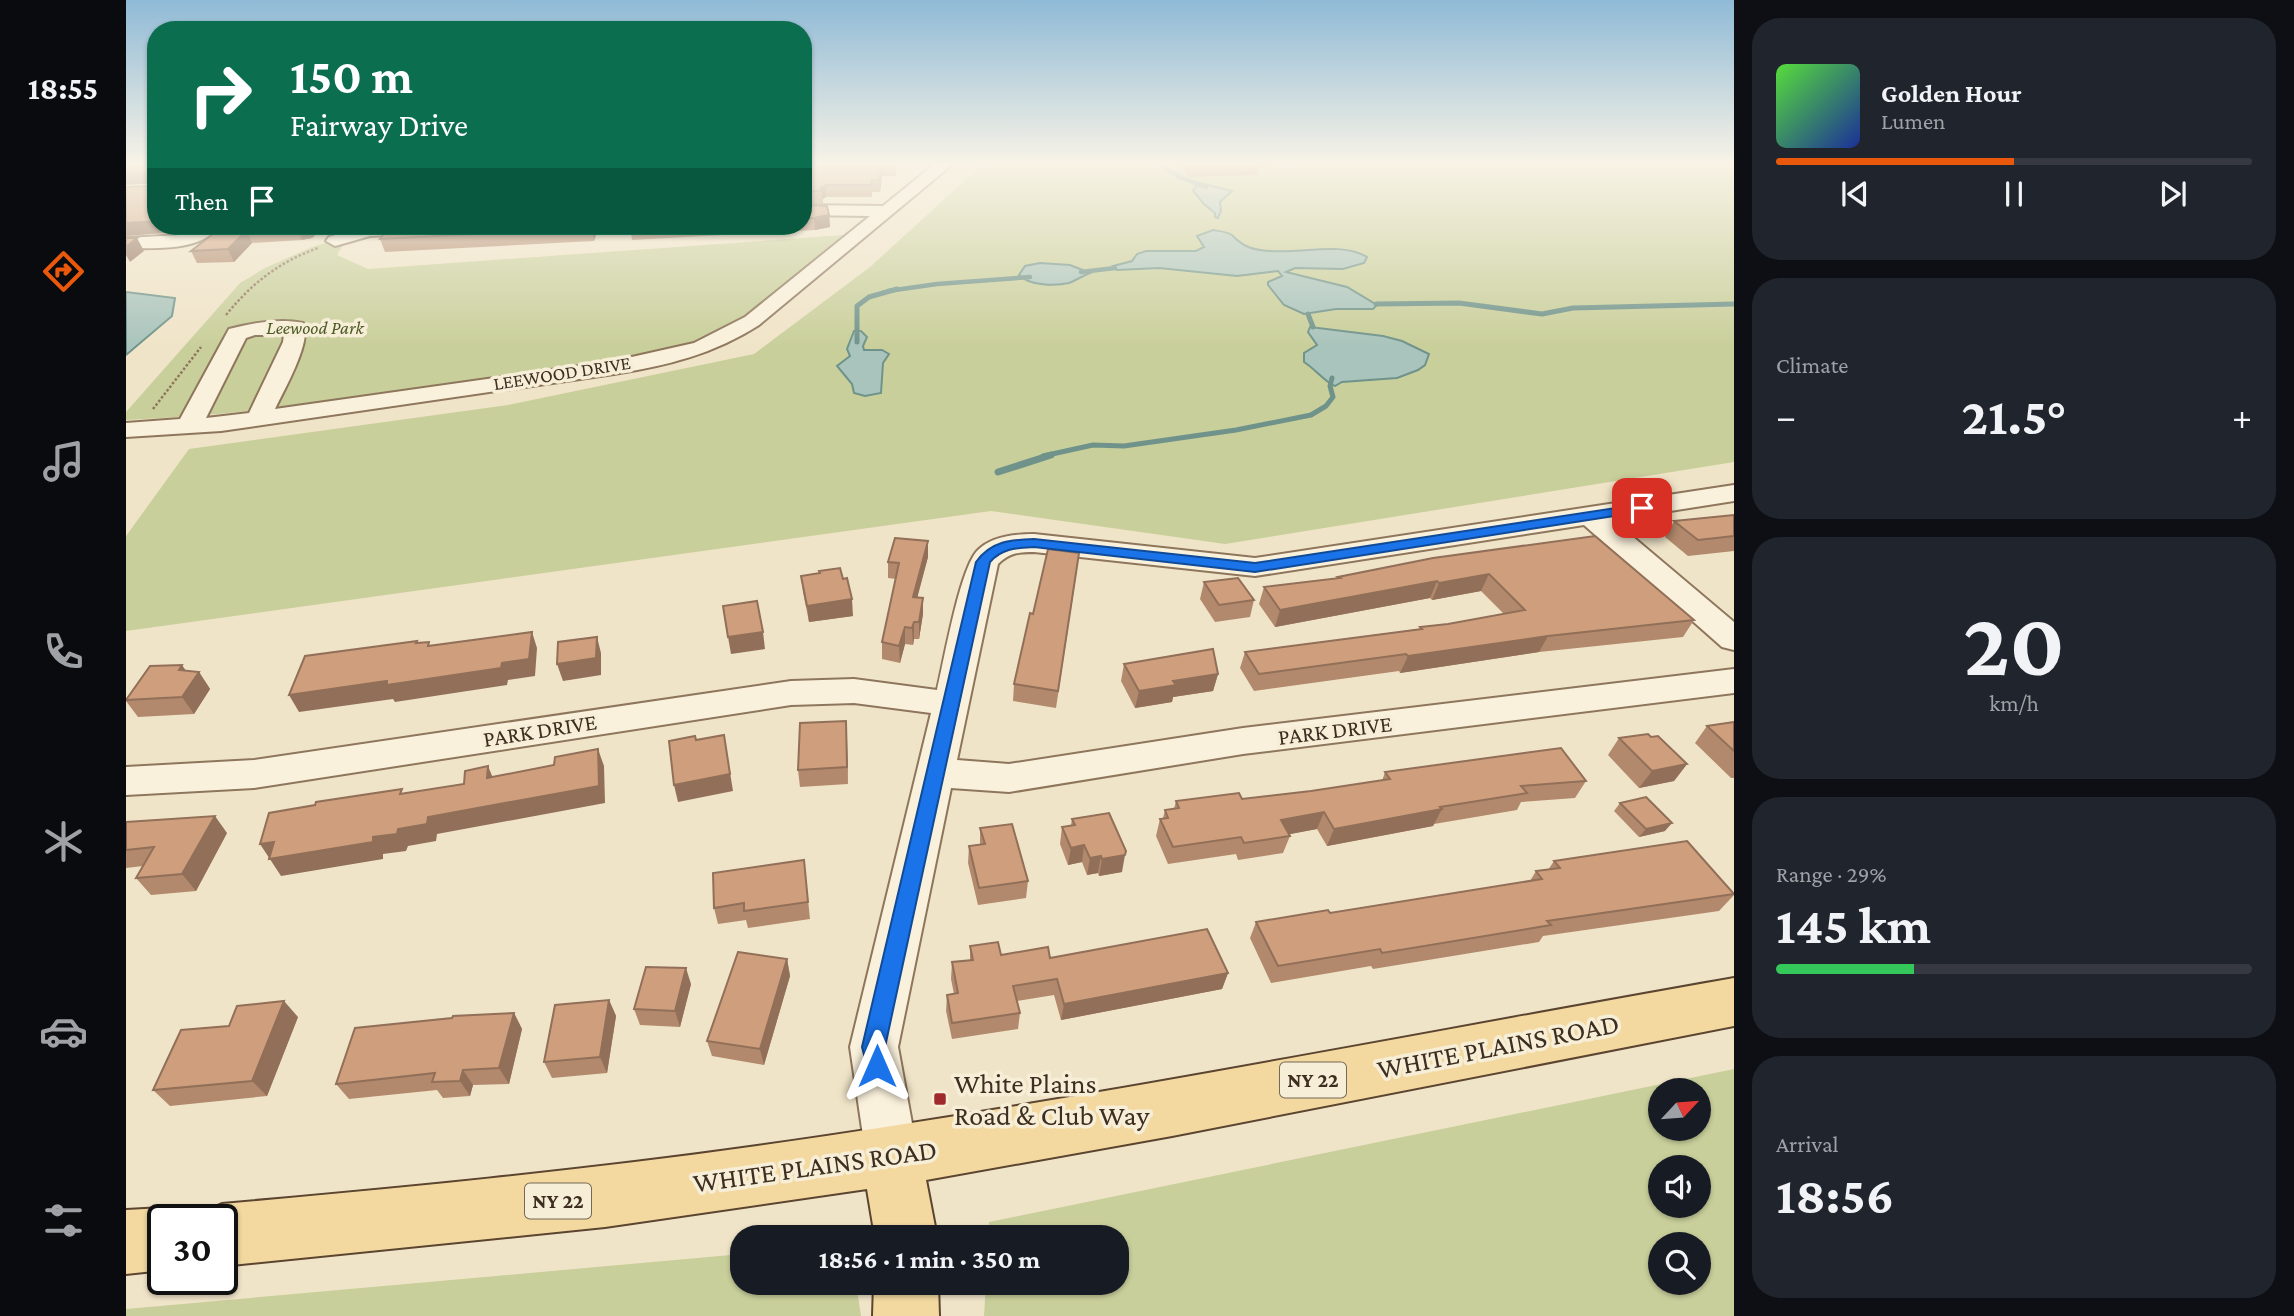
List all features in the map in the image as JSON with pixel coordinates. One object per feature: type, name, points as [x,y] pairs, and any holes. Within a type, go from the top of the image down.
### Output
[{"type":"main road","name":"WHITE PLAINS ROAD","points":[[238,1232],[520,1206],[892,1156],[1734,1002]]},
{"type":"main road","points":[[892,1156],[904,1225]]},
{"type":"main road","points":[[126,1242],[147,1240]]},
{"type":"main road","points":[[906,1295],[906,1316]]},
{"type":"street","name":"LEEWOOD DRIVE","points":[[130,436],[640,362],[704,347],[746,326],[870,224]]},
{"type":"street","points":[[126,243],[189,239],[201,235]]},
{"type":"street","points":[[335,241],[353,235]]},
{"type":"street","points":[[189,426],[237,334],[264,328],[295,328],[293,342],[257,419]]},
{"type":"street","points":[[892,1156],[874,1047],[983,562],[989,555],[1007,544],[1034,543],[1255,567],[1734,493]]},
{"type":"street","points":[[1592,517],[1734,639]]},
{"type":"street","name":"PARK DRIVE","points":[[937,773],[1009,778],[1243,741],[1734,681]]},
{"type":"street","name":"PARK DRIVE","points":[[126,780],[254,774],[791,693],[853,691],[953,704]]},
{"type":"green space","points":[[917,224],[1734,224],[1734,462],[1225,544],[991,511],[126,631],[126,536],[189,449],[508,405],[754,354],[870,267]]},
{"type":"green space","name":"Leewood Park","points":[[844,235],[736,324],[691,346],[339,400],[197,416],[126,420],[126,412],[240,283],[265,268],[331,241],[345,242],[337,255],[368,269]]},
{"type":"green space","points":[[1734,1069],[1734,1316],[984,1316],[985,1295],[1129,1295],[1129,1225],[989,1225],[989,1222],[1648,1087],[1648,1141],[1712,1141],[1712,1078],[1690,1078]]},
{"type":"green space","points":[[730,1255],[730,1295],[858,1295],[861,1316],[126,1316],[126,1309]]},
{"type":"water","points":[[1213,230],[1229,234],[1245,245],[1260,250],[1330,249],[1356,252],[1367,257],[1364,263],[1343,269],[1295,268],[1286,272],[1347,287],[1377,305],[1373,309],[1336,309],[1304,314],[1284,305],[1268,285],[1268,282],[1282,276],[1278,271],[1237,276],[1159,268],[1117,270],[1113,266],[1132,261],[1137,254],[1146,251],[1196,251],[1204,247],[1197,236]]},
{"type":"water","points":[[1040,263],[1070,265],[1090,273],[1069,283],[1057,285],[1036,283],[1019,275],[1025,266]]},
{"type":"water","points":[[126,292],[175,298],[172,316],[126,355]]},
{"type":"water","points":[[1310,327],[1383,336],[1402,341],[1429,354],[1425,365],[1397,378],[1342,382],[1335,386],[1304,362],[1304,353],[1317,345],[1308,332]]},
{"type":"water","points":[[854,331],[861,331],[867,337],[864,350],[882,350],[889,354],[883,363],[881,393],[865,396],[854,393],[852,384],[837,366],[850,356],[847,349]]},
{"type":"building","points":[[211,235],[242,235],[228,249],[191,251]]},
{"type":"building","points":[[383,235],[457,235],[380,239]]},
{"type":"building","points":[[126,238],[137,238],[126,247]]},
{"type":"building","points":[[1734,515],[1734,536],[1698,540],[1674,521]]},
{"type":"building","points":[[1595,536],[1694,620],[1548,636],[1259,674],[1245,652],[1422,629],[1420,627],[1525,610],[1489,574],[1280,610],[1264,587],[1340,578],[1338,577],[1433,558]]},
{"type":"building","points":[[895,538],[928,541],[913,597],[923,598],[919,622],[914,622],[912,628],[905,627],[899,646],[882,642],[899,563],[888,562]]},
{"type":"building","points":[[1048,549],[1079,553],[1058,691],[1014,684]]},
{"type":"building","points":[[840,568],[843,579],[847,578],[852,599],[807,606],[801,576]]},
{"type":"building","points":[[1238,578],[1254,600],[1219,605],[1204,582]]},
{"type":"building","points":[[757,601],[763,632],[728,637],[723,606]]},
{"type":"building","points":[[532,632],[529,659],[502,663],[501,668],[387,685],[387,681],[289,695],[305,656],[417,641],[416,643],[429,642],[428,646]]},
{"type":"building","points":[[597,637],[596,658],[557,664],[558,642]]},
{"type":"building","points":[[1213,649],[1218,674],[1173,681],[1176,685],[1139,691],[1124,664]]},
{"type":"building","points":[[182,665],[179,670],[199,672],[182,697],[126,700],[150,666]]},
{"type":"building","points":[[846,721],[847,767],[798,770],[800,723]]},
{"type":"building","points":[[1734,722],[1734,751],[1707,726]]},
{"type":"building","points":[[1648,734],[1651,737],[1658,736],[1687,764],[1652,771],[1619,738]]},
{"type":"building","points":[[724,735],[730,774],[674,785],[669,741],[695,736],[696,740]]},
{"type":"building","points":[[1561,748],[1586,781],[1521,786],[1527,793],[1440,807],[1442,809],[1334,829],[1324,812],[1281,820],[1290,836],[1244,843],[1241,837],[1173,847],[1160,819],[1168,818],[1165,810],[1179,808],[1176,801],[1239,793],[1242,799],[1311,791],[1390,779],[1385,772]]},
{"type":"building","points":[[598,749],[599,786],[428,817],[427,824],[398,829],[397,834],[373,837],[373,842],[269,859],[274,842],[260,844],[269,813],[315,805],[316,802],[402,789],[400,794],[464,784],[465,771],[488,766],[487,778],[554,765],[555,757]]},
{"type":"building","points":[[1646,797],[1672,823],[1646,829],[1620,803]]},
{"type":"building","points":[[1109,813],[1126,851],[1125,855],[1090,858],[1084,845],[1071,848],[1062,827],[1075,825],[1072,819]]},
{"type":"building","points":[[215,816],[182,874],[136,878],[154,847],[126,850],[126,822]]},
{"type":"building","points":[[1012,824],[1028,881],[979,888],[969,846],[985,844],[980,828]]},
{"type":"building","points":[[1687,841],[1734,894],[1547,921],[1551,925],[1382,953],[1380,949],[1278,966],[1256,922],[1328,910],[1330,913],[1542,879],[1536,871],[1560,868],[1554,861]]},
{"type":"building","points":[[804,860],[808,902],[744,911],[744,903],[714,908],[713,873]]},
{"type":"building","points":[[1207,929],[1228,973],[1064,1004],[1057,979],[1013,986],[1020,1013],[952,1023],[947,995],[958,993],[952,962],[973,960],[970,946],[998,942],[1001,955],[1048,947],[1050,958]]},
{"type":"building","points":[[738,952],[787,959],[760,1049],[707,1041]]},
{"type":"building","points":[[646,967],[686,968],[675,1011],[634,1009]]},
{"type":"building","points":[[609,1000],[600,1057],[544,1062],[555,1005]]},
{"type":"building","points":[[284,1001],[252,1081],[153,1090],[181,1030],[229,1026],[237,1006]]},
{"type":"building","points":[[514,1013],[499,1068],[463,1070],[460,1081],[432,1082],[435,1073],[336,1084],[355,1028],[453,1016]]},
{"type":"waterway","points":[[1081,272],[1115,268]]},
{"type":"waterway","points":[[892,290],[1030,277]]},
{"type":"waterway","points":[[892,290],[897,289]]},
{"type":"waterway","points":[[857,342],[857,306],[869,297],[892,290]]},
{"type":"waterway","points":[[888,291],[892,290]]},
{"type":"waterway","points":[[1376,304],[1459,303],[1542,314],[1573,308],[1734,304]]},
{"type":"waterway","points":[[1308,314],[1313,327]]},
{"type":"waterway","points":[[1043,456],[1093,445],[1124,446],[1236,430],[1311,415],[1326,406],[1333,397],[1330,386],[1332,378]]},
{"type":"waterway","points":[[998,472],[1051,455]]},
{"type":"place","name":"White Plains Road & Club Way","points":[[940,1099]]},
{"type":"route","points":[[877,1066],[874,1047],[983,562],[999,547],[1034,543],[1224,566],[1255,567],[1642,508]]}]
